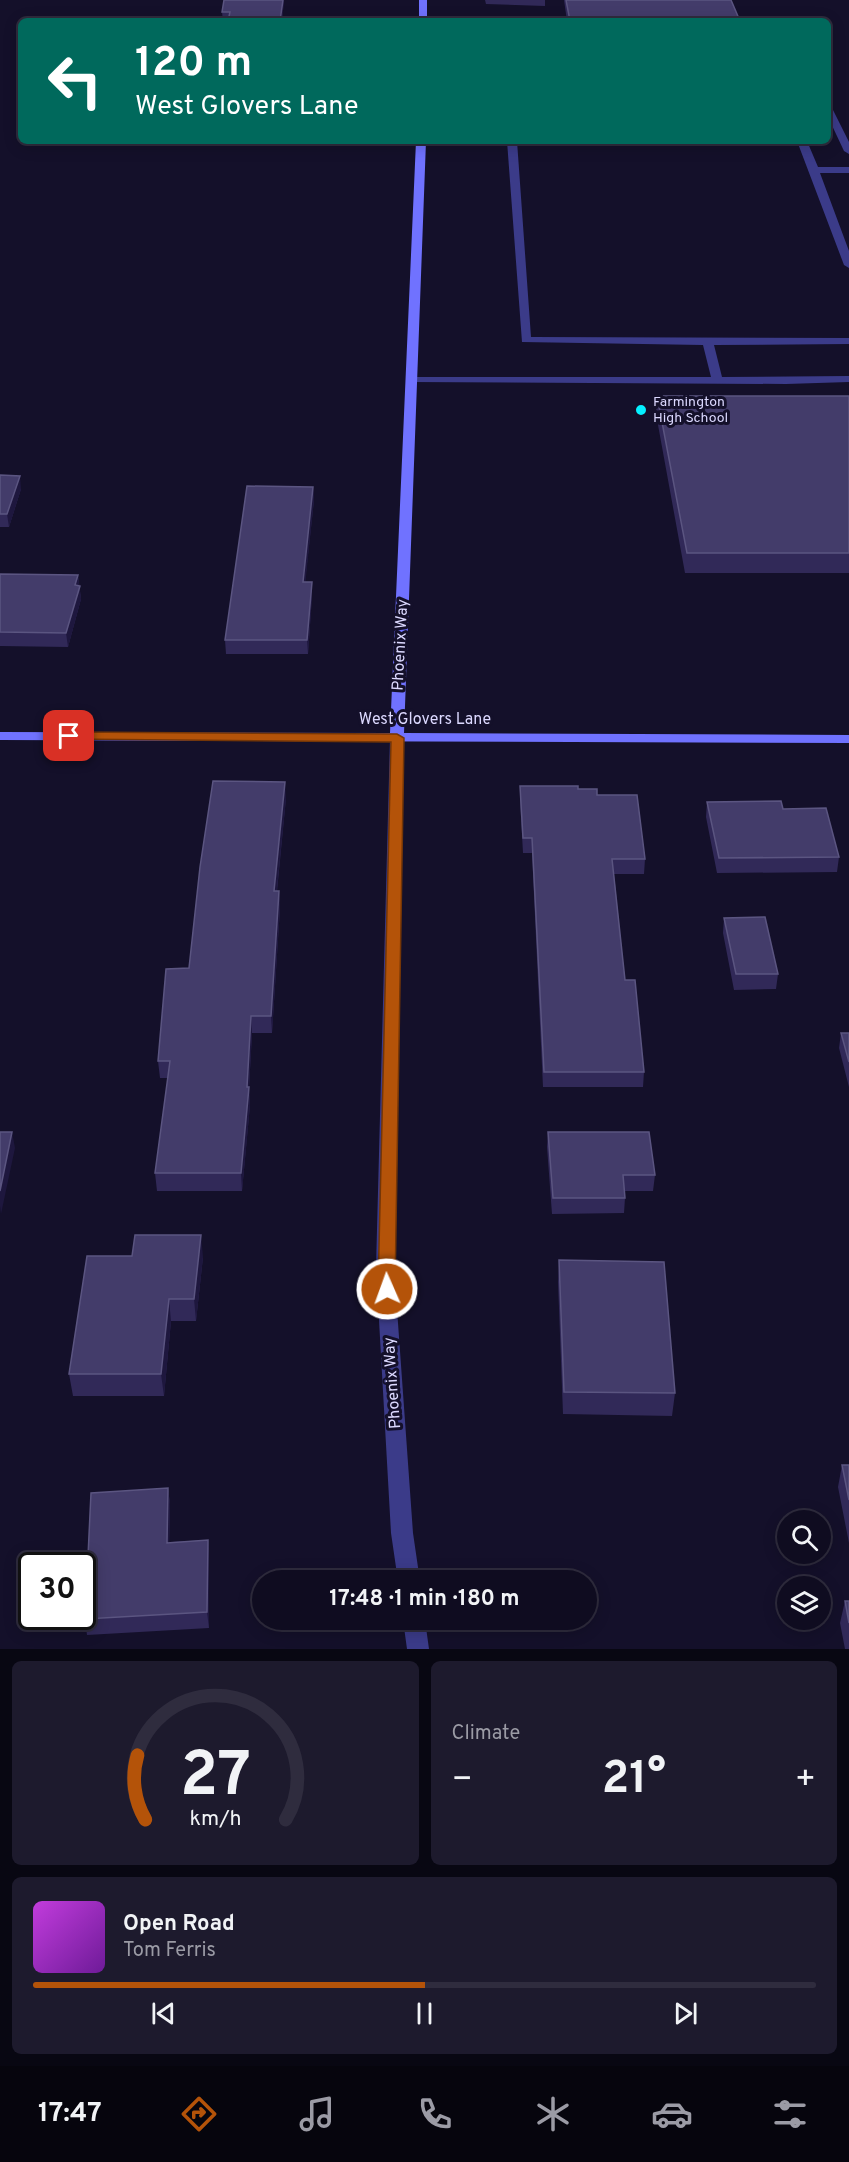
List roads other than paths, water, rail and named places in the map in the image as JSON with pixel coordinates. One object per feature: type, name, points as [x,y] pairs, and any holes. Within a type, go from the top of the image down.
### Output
[{"type":"street","points":[[423,0],[423,18]]},
{"type":"street","points":[[831,114],[849,151]]},
{"type":"street","name":"Phoenix Way","points":[[407,1570],[402,1533],[385,1267],[397,738],[422,144]]},
{"type":"street","points":[[512,144],[526,340],[849,341]]},
{"type":"street","points":[[803,144],[849,265]]},
{"type":"street","points":[[814,170],[849,170]]},
{"type":"street","points":[[708,342],[717,381]]},
{"type":"street","points":[[413,380],[849,379]]},
{"type":"street","name":"West Glovers Lane","points":[[0,736],[849,739]]},
{"type":"street","points":[[415,1630],[418,1649]]},
{"type":"place","name":"Farmington High School","points":[[641,410]]}]
